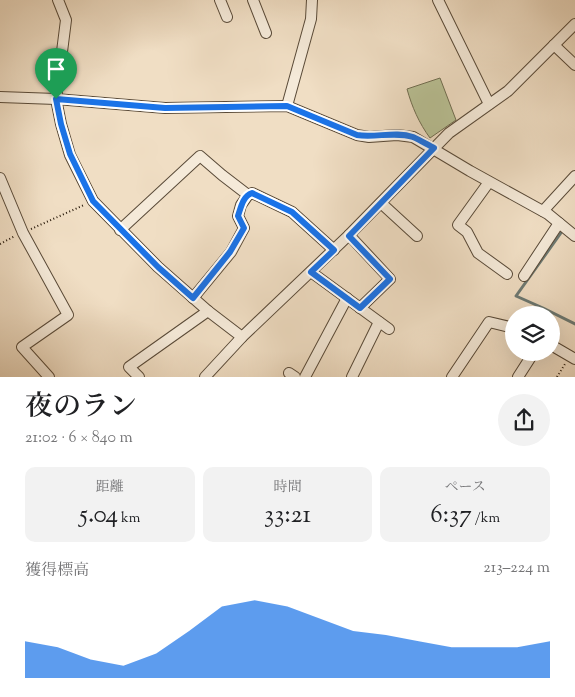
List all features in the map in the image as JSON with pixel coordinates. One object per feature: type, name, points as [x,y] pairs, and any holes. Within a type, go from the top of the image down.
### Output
[{"type":"street","points":[[58,0],[66,20],[56,99],[70,154],[93,201],[158,267],[242,338]]},
{"type":"street","points":[[221,0],[227,17]]},
{"type":"street","points":[[253,0],[266,33]]},
{"type":"street","points":[[287,106],[311,19],[312,0]]},
{"type":"street","points":[[438,0],[489,104]]},
{"type":"street","points":[[205,377],[242,338],[349,236],[449,133],[508,91],[575,24]]},
{"type":"street","points":[[554,45],[575,65]]},
{"type":"street","points":[[0,97],[56,99],[165,108],[287,106],[357,135],[369,137],[397,135],[413,137],[574,232]]},
{"type":"street","points":[[120,230],[200,156],[248,195]]},
{"type":"street","points":[[0,178],[23,232],[68,315],[22,347],[49,377]]},
{"type":"street","points":[[543,212],[574,180]]},
{"type":"street","points":[[489,182],[458,225],[467,232],[478,254],[507,274]]},
{"type":"street","points":[[193,298],[230,252],[244,228],[238,216],[241,205],[248,195],[252,193],[292,212],[334,250]]},
{"type":"street","points":[[381,203],[417,236]]},
{"type":"street","points":[[524,276],[559,223]]},
{"type":"street","points":[[349,236],[390,279],[360,308]]},
{"type":"street","points":[[311,272],[389,328]]},
{"type":"street","points":[[305,377],[347,298]]},
{"type":"street","points":[[139,377],[129,368],[208,311]]},
{"type":"street","points":[[352,377],[379,322]]},
{"type":"street","points":[[452,377],[489,322],[505,326]]},
{"type":"street","points":[[560,350],[573,358]]},
{"type":"street","points":[[518,377],[528,361]]},
{"type":"path","points":[[0,244],[93,201]]},
{"type":"path","points":[[557,377],[573,358]]},
{"type":"green space","points":[[440,78],[456,120],[430,138],[416,115],[407,89]]},
{"type":"waterway","points":[[563,230],[516,296],[575,324]]},
{"type":"route","points":[[56,99],[165,108],[287,106],[357,135],[369,137],[397,135],[413,137],[434,148],[349,236],[390,279],[360,308],[311,272],[334,250],[292,212],[252,193],[248,195],[241,205],[238,216],[244,228],[230,252],[193,298],[158,267],[93,201],[70,154],[56,99]]}]
